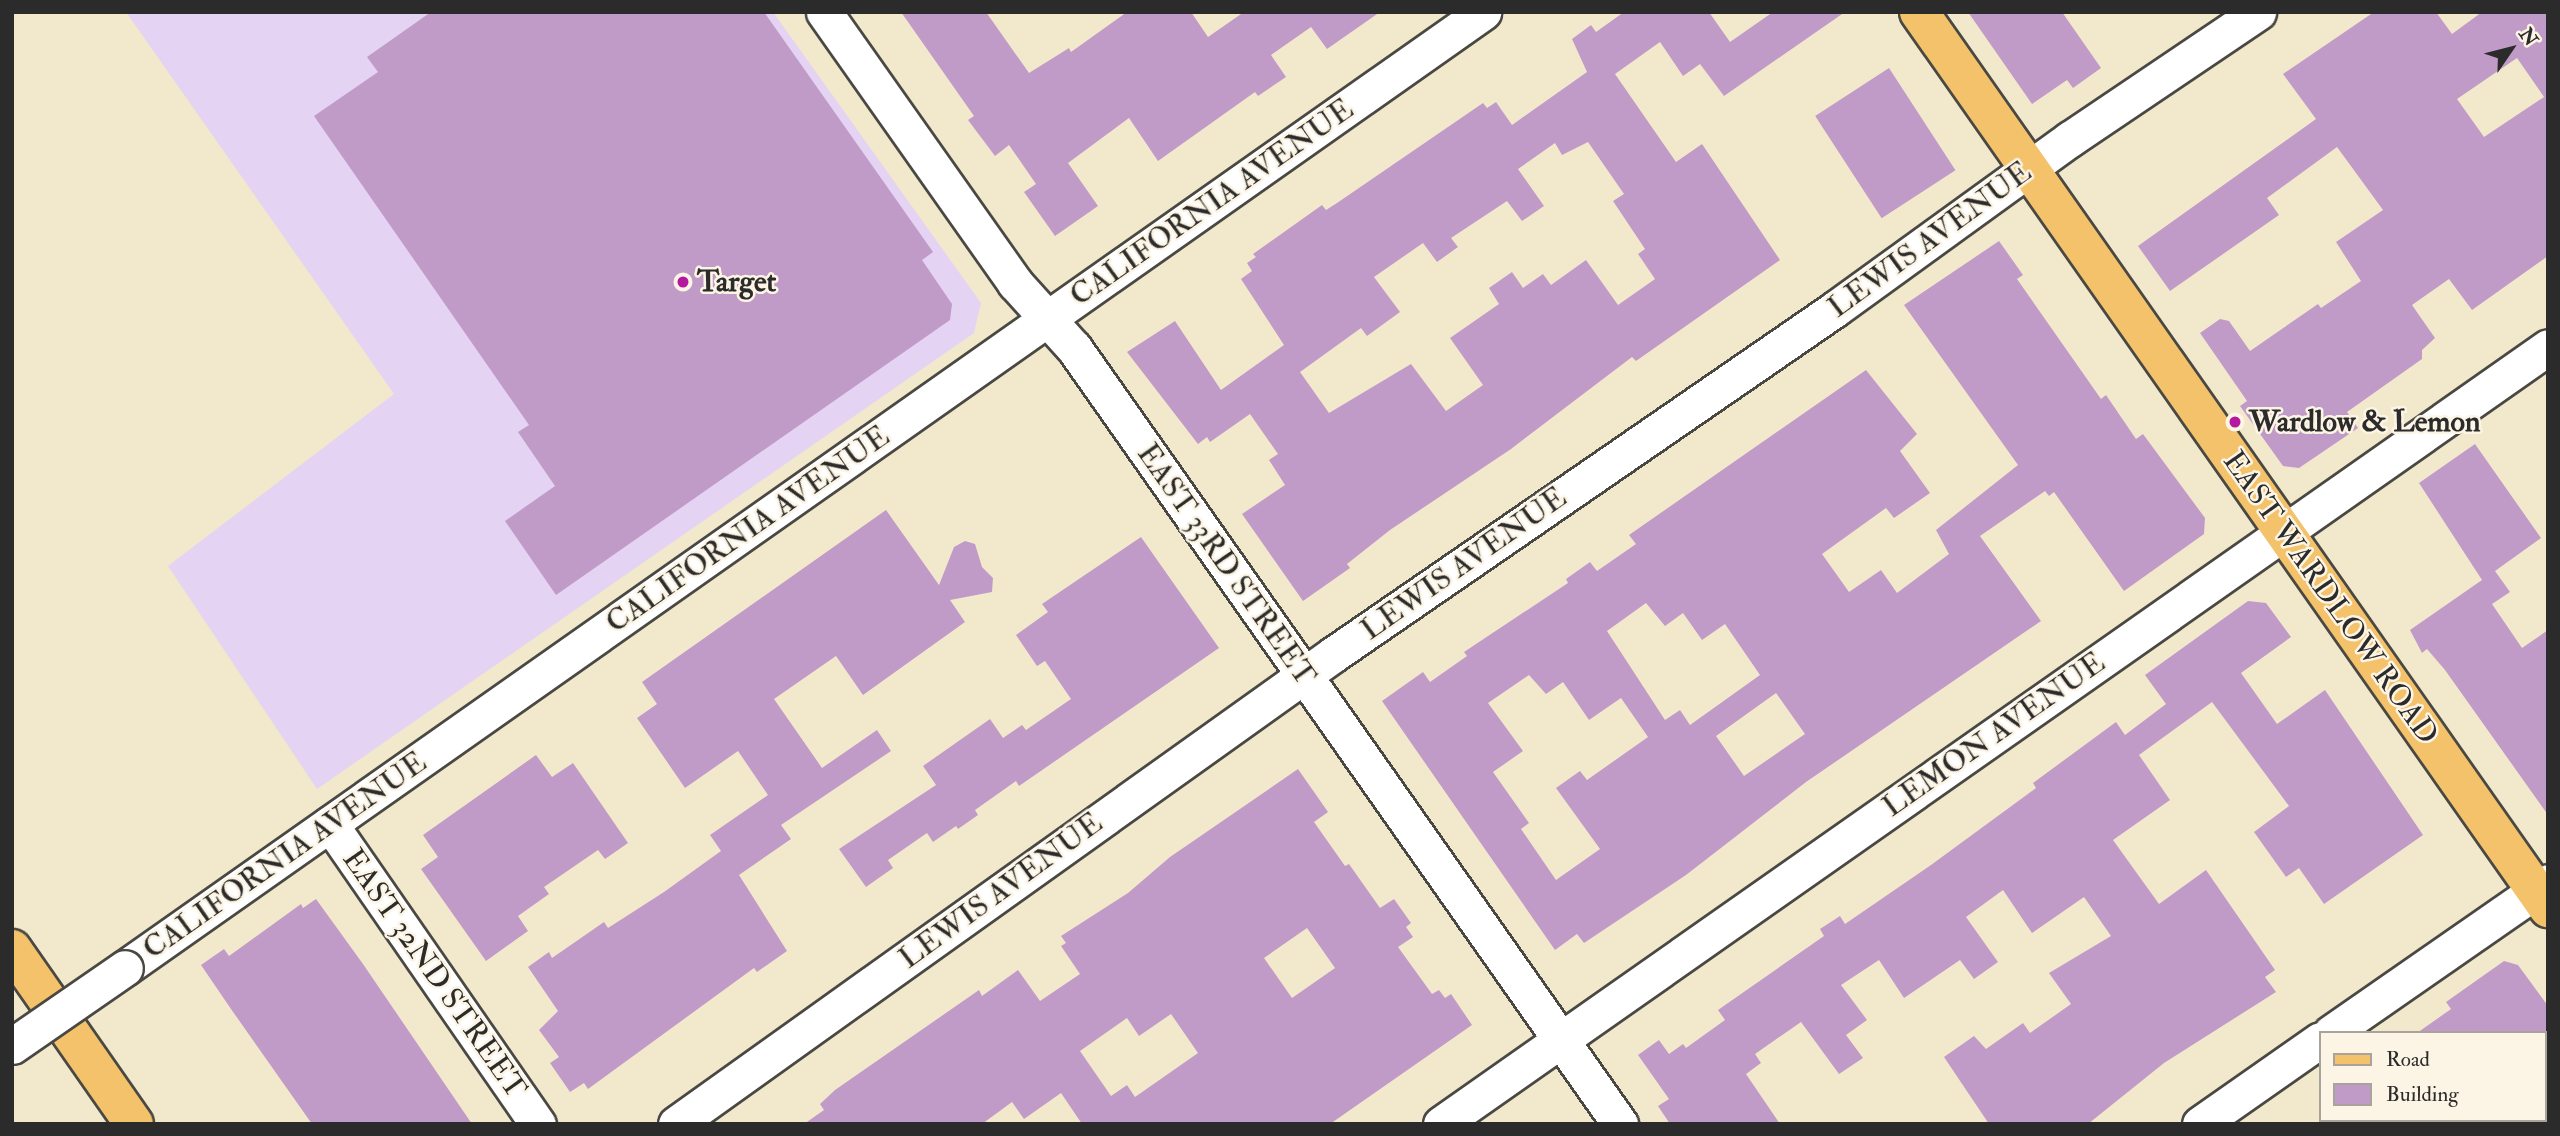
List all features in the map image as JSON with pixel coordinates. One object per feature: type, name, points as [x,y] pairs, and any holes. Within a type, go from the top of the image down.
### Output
[{"type":"main road","name":"EAST WARDLOW ROAD","points":[[1919,12],[2282,531],[2544,893]]},
{"type":"main road","points":[[12,949],[134,1124]]},
{"type":"street","name":"EAST 33RD STREET","points":[[824,12],[1015,283],[1074,348],[1620,1124]]},
{"type":"street","name":"CALIFORNIA AVENUE","points":[[12,1046],[1483,12]]},
{"type":"street","name":"LEWIS AVENUE","points":[[676,1124],[1304,678],[1835,309],[2027,169],[2258,12]]},
{"type":"street","name":"LEMON AVENUE","points":[[1441,1124],[2282,531],[2548,347]]},
{"type":"street","name":"EAST 32ND STREET","points":[[330,824],[538,1124]]},
{"type":"street","points":[[2334,1031],[2544,893]]},
{"type":"street","points":[[2200,1124],[2318,1041]]},
{"type":"shaded area","points":[[126,12],[773,12],[981,303],[974,333],[317,789],[168,566],[394,394]]},
{"type":"building","name":"Target","points":[[431,12],[764,12],[933,252],[922,260],[952,304],[950,320],[556,595],[505,521],[555,486],[518,432],[529,425],[314,116],[378,72],[367,57]]},
{"type":"building","points":[[901,12],[986,12],[1029,73],[1069,48],[1071,52],[1127,12],[1191,12],[1208,37],[1244,12],[1380,12],[1327,49],[1311,27],[1271,55],[1286,77],[1258,96],[1255,92],[1158,161],[1129,118],[1068,163],[1098,206],[1055,236],[1024,192],[1036,184],[1009,145],[995,156],[968,120],[974,116]]},
{"type":"building","points":[[1624,12],[1709,12],[1730,42],[1773,12],[1845,12],[1724,96],[1700,64],[1683,76],[1660,42],[1615,74],[1676,162],[1702,144],[1780,260],[1636,361],[1632,357],[1511,449],[1390,530],[1347,564],[1350,568],[1303,601],[1242,514],[1285,485],[1269,460],[1278,454],[1250,414],[1210,442],[1207,437],[1198,444],[1127,352],[1175,321],[1221,390],[1284,345],[1241,279],[1252,271],[1247,263],[1256,257],[1253,254],[1322,205],[1326,210],[1337,203],[1483,103],[1487,108],[1496,102],[1512,125],[1587,72],[1572,39],[1591,25],[1596,32]],"holes":[[[1588,142],[1624,194],[1613,201],[1645,249],[1638,254],[1655,279],[1618,305],[1586,260],[1551,285],[1543,274],[1523,288],[1512,272],[1489,288],[1499,304],[1450,338],[1483,385],[1446,411],[1411,364],[1329,413],[1300,372],[1361,328],[1367,336],[1400,312],[1374,277],[1423,243],[1437,262],[1458,247],[1451,238],[1507,201],[1522,221],[1544,206],[1518,169],[1555,143],[1562,155]]]},
{"type":"building","points":[[1968,12],[2062,12],[2101,68],[2073,88],[2067,80],[2032,104]]},
{"type":"building","points":[[2374,12],[2436,12],[2452,34],[2482,12],[2548,12],[2548,256],[2472,310],[2449,279],[2412,305],[2435,338],[2422,350],[2422,359],[2347,412],[2358,428],[2299,468],[2283,466],[2240,406],[2247,401],[2200,333],[2220,319],[2229,321],[2250,351],[2318,304],[2321,308],[2361,281],[2336,242],[2383,210],[2337,147],[2267,198],[2279,215],[2170,291],[2138,246],[2316,119],[2283,74]],"holes":[[[2517,58],[2544,97],[2484,137],[2457,99]]]},
{"type":"building","points":[[1889,68],[1955,170],[1882,218],[1815,116]]},
{"type":"building","points":[[1999,241],[2023,275],[2017,279],[2101,399],[2106,395],[2136,439],[2143,434],[2205,518],[2204,534],[2124,591],[2054,492],[2049,496],[2045,491],[1980,536],[2041,621],[1806,782],[1686,875],[1584,943],[1577,934],[1555,950],[1382,701],[1423,672],[1430,682],[1467,656],[1464,652],[1568,583],[1566,579],[1590,562],[1597,571],[1636,544],[1629,535],[1866,370],[1917,434],[1900,451],[1930,493],[1894,518],[1886,508],[1822,554],[1849,592],[1881,570],[1897,593],[1949,554],[1936,530],[2018,465],[1904,305]],"holes":[[[1646,603],[1665,626],[1683,613],[1702,640],[1725,624],[1760,675],[1690,725],[1680,710],[1665,720],[1607,631]],[[1529,675],[1546,694],[1563,682],[1589,720],[1621,698],[1648,737],[1587,780],[1580,771],[1556,788],[1600,849],[1556,880],[1521,829],[1529,823],[1493,772],[1523,751],[1488,703]],[[1776,693],[1805,734],[1744,776],[1716,736]]]},
{"type":"building","points":[[2475,444],[2541,538],[2495,571],[2510,592],[2492,604],[2522,648],[2548,630],[2548,815],[2445,670],[2427,649],[2422,653],[2410,630],[2482,580],[2419,483]]},
{"type":"building","points":[[886,510],[939,585],[954,547],[965,541],[975,544],[982,567],[993,578],[992,592],[950,600],[965,622],[863,695],[836,656],[774,699],[822,768],[877,730],[891,751],[781,825],[791,839],[739,875],[787,951],[757,972],[754,968],[588,1089],[584,1083],[570,1092],[550,1063],[559,1057],[539,1030],[558,1011],[528,967],[549,952],[552,958],[604,922],[608,928],[664,892],[721,851],[710,835],[768,795],[738,751],[685,788],[637,718],[657,704],[642,682]]},
{"type":"building","points":[[1141,537],[1219,648],[1019,786],[1016,781],[975,810],[978,815],[958,829],[956,826],[933,842],[927,833],[888,860],[893,868],[866,887],[839,849],[936,785],[923,766],[990,719],[1003,738],[1022,725],[1026,730],[1071,699],[1045,661],[1037,666],[1016,635],[1048,612],[1042,604]]},
{"type":"building","points":[[2248,601],[2266,603],[2291,637],[2241,673],[2277,724],[2325,690],[2423,835],[2324,904],[2299,868],[2286,877],[2254,832],[2289,806],[2212,702],[2139,755],[2170,800],[2113,840],[2159,904],[2206,870],[2275,970],[2265,977],[2276,992],[2164,1063],[2088,1124],[1989,1124],[1944,1057],[1974,1036],[1986,1049],[2023,1023],[2030,1033],[2071,1004],[2049,973],[2111,936],[2084,897],[2032,933],[2003,890],[1966,917],[1998,962],[1974,979],[1960,960],[1904,998],[1879,960],[1841,985],[1867,1020],[1846,1035],[1863,1058],[1839,1074],[1801,1022],[1755,1054],[1761,1063],[1746,1074],[1780,1124],[1670,1124],[1658,1106],[1669,1099],[1638,1055],[1659,1040],[1669,1054],[1683,1044],[1686,1048],[1725,1020],[1718,1010],[1824,936],[1820,929],[1840,916],[1845,924],[1931,865],[2036,788],[2033,783],[2116,722],[2125,735],[2166,704],[2145,675]]},
{"type":"building","points":[[536,755],[552,777],[573,763],[628,843],[605,859],[598,850],[544,887],[549,894],[518,916],[528,931],[486,961],[421,869],[438,857],[423,835]]},
{"type":"building","points":[[1298,769],[1328,812],[1314,822],[1345,866],[1349,864],[1380,908],[1394,899],[1411,923],[1406,927],[1413,937],[1398,947],[1432,994],[1439,990],[1445,998],[1451,994],[1472,1025],[1330,1124],[1082,1124],[1061,1093],[1024,1119],[1012,1102],[982,1124],[804,1124],[824,1110],[820,1104],[835,1090],[979,990],[982,996],[1018,970],[1040,1001],[1080,974],[1061,946],[1066,943],[1061,936],[1128,893],[1170,857]],"holes":[[[1307,928],[1335,968],[1292,998],[1264,958]],[[1171,1014],[1198,1053],[1135,1097],[1127,1085],[1111,1096],[1080,1051],[1127,1018],[1139,1036]]]},
{"type":"building","points":[[316,899],[472,1124],[312,1124],[201,965],[224,949],[229,956],[301,904],[303,908]]},
{"type":"building","points":[[2504,961],[2518,965],[2548,1006],[2548,1033],[2420,1031],[2451,1009],[2446,1002]]},
{"type":"place","name":"Target","points":[[683,282]]},
{"type":"place","name":"Wardlow & Lemon","points":[[2235,422]]}]
